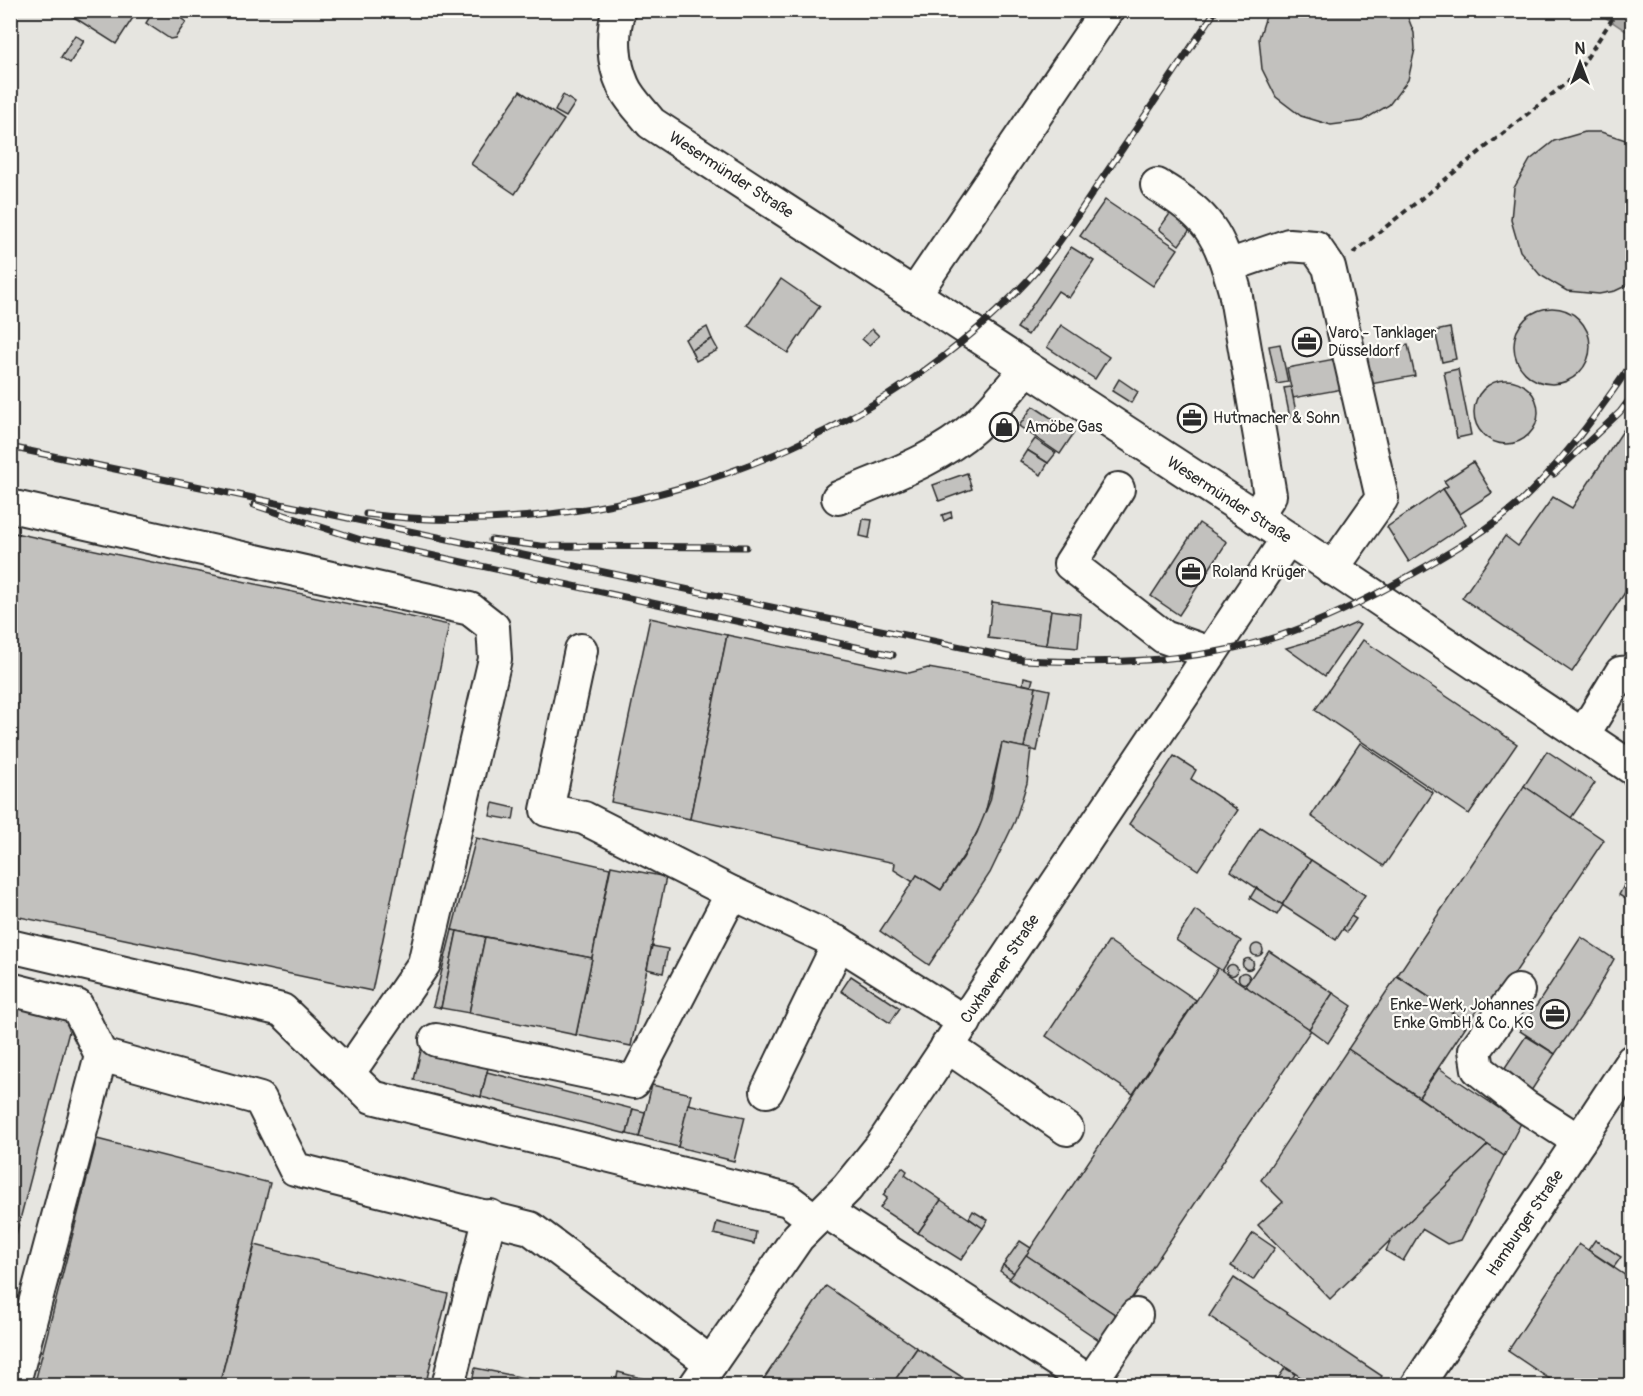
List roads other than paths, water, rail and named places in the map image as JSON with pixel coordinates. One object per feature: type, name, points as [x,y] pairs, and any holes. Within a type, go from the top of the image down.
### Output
[{"type":"street","name":"Wesermünder Straße","points":[[619,10],[614,24],[615,57],[623,86],[651,123],[1288,538],[1632,768]]},
{"type":"street","points":[[914,295],[1107,10]]},
{"type":"street","points":[[1157,185],[1189,204],[1206,221],[1228,266],[1235,291],[1270,495],[1256,517]]},
{"type":"street","points":[[1228,266],[1289,245],[1315,247],[1329,267],[1382,498],[1332,569]]},
{"type":"street","points":[[838,498],[921,461],[954,442],[974,427],[1027,369]]},
{"type":"street","points":[[1118,489],[1070,564],[1164,637],[1209,653]]},
{"type":"street","points":[[10,506],[470,609],[494,627],[495,659],[424,964],[348,1074]]},
{"type":"street","name":"Cuxhavener Straße","points":[[703,1374],[798,1237],[875,1155],[1288,538]]},
{"type":"street","points":[[581,650],[547,810],[584,818],[732,893],[839,943],[956,1034],[1067,1129]]},
{"type":"street","points":[[1583,735],[1621,673],[1632,672]]},
{"type":"street","points":[[436,1040],[634,1082],[732,893]]},
{"type":"street","points":[[767,1092],[839,943]]},
{"type":"street","points":[[10,946],[282,1010],[372,1097],[788,1200],[820,1216],[1082,1379],[1136,1315]]},
{"type":"street","points":[[10,989],[77,1006],[101,1055],[13,1386]]},
{"type":"street","points":[[1518,991],[1475,1050],[1478,1070],[1526,1107],[1579,1142]]},
{"type":"street","points":[[101,1055],[260,1099],[295,1169],[490,1216],[530,1228],[703,1374]]},
{"type":"street","name":"Hamburger Straße","points":[[1417,1386],[1632,1061]]},
{"type":"street","points":[[448,1386],[490,1216]]},
{"type":"railway","points":[[366,514],[456,519],[547,514],[637,499],[724,474],[809,439],[888,395],[962,342],[1039,268],[1069,228],[1216,10]]},
{"type":"railway","points":[[10,447],[1023,660],[1087,662],[1151,660],[1245,646],[1294,631],[1365,600],[1455,549],[1506,514],[1533,490],[1579,436],[1632,363]]},
{"type":"railway","points":[[1554,474],[1620,412],[1632,396]]},
{"type":"railway","points":[[254,505],[361,540],[893,655]]},
{"type":"railway","points":[[491,540],[541,546],[746,547]]},
{"type":"place","name":"Varo - Tanklager Düsseldorf","points":[[1307,342]]},
{"type":"place","name":"Hutmacher & Sohn","points":[[1192,418]]},
{"type":"place","name":"Amöbe Gas","points":[[1004,427]]},
{"type":"place","name":"Roland Krüger","points":[[1191,572]]},
{"type":"place","name":"Enke-Werk, Johannes Enke GmbH & Co. KG","points":[[1555,1014]]}]
